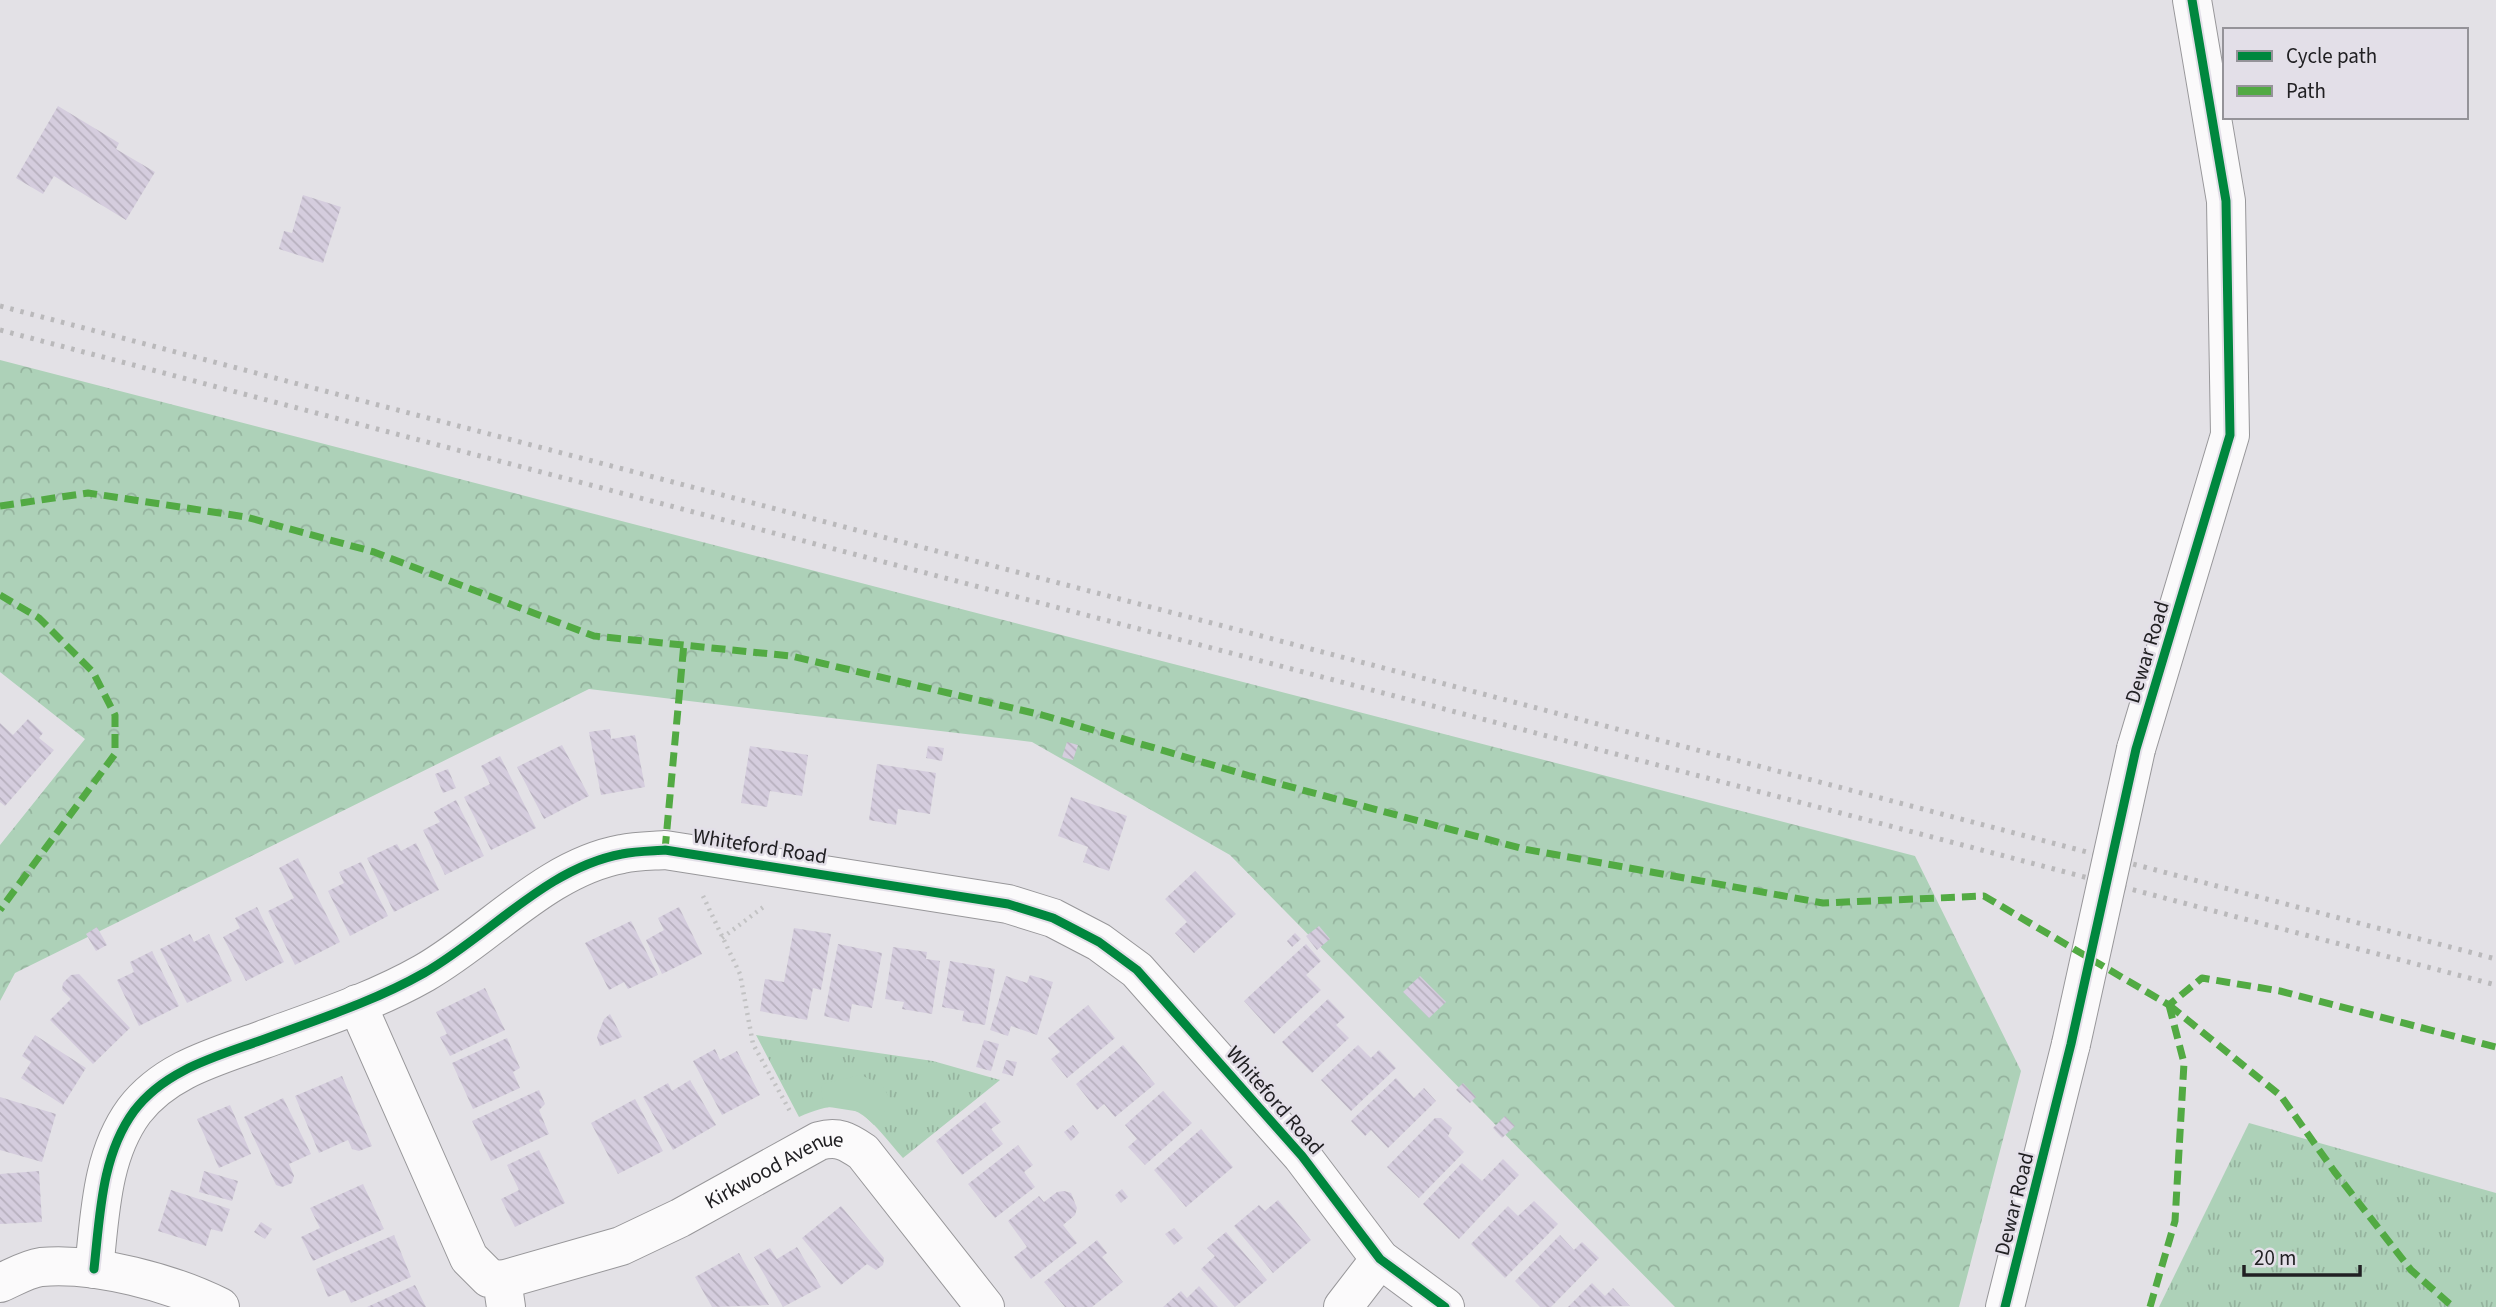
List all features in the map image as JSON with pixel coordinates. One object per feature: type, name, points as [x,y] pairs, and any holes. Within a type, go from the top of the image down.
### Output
[{"type":"street","name":"Dewar Road","points":[[2005,1307],[2071,1044],[2136,749],[2230,435],[2226,201],[2192,0]]},
{"type":"street","name":"Whiteford Road","points":[[94,1269],[100,1208],[118,1139],[134,1111],[155,1089],[181,1070],[357,1004],[424,973],[563,876],[622,854],[665,850],[1007,904],[1053,918],[1099,942],[1137,970],[1302,1156],[1380,1259],[1445,1307]]},
{"type":"street","name":"Kirkwood Avenue","points":[[357,1004],[469,1258],[504,1293],[621,1246],[833,1137],[848,1141],[863,1152],[985,1307]]},
{"type":"street","points":[[1343,1307],[1380,1259]]},
{"type":"street","points":[[0,1283],[38,1267],[94,1269],[196,1295],[220,1307]]},
{"type":"path","points":[[665,850],[690,876],[704,897],[740,974],[753,1044],[809,1147]]},
{"type":"green space","points":[[0,360],[1915,856],[2021,1071],[1959,1307],[1675,1307],[1230,855],[1032,742],[589,689],[15,973],[0,1001],[0,845],[85,739],[0,672]]},
{"type":"green space","points":[[756,1035],[933,1061],[1000,1080],[903,1158],[869,1121],[847,1108],[818,1110],[799,1117]]},
{"type":"green space","points":[[861,1075],[882,1085],[892,1102],[874,1125],[861,1112],[823,1106],[821,1084]]},
{"type":"green space","points":[[2249,1123],[2496,1193],[2496,1307],[2159,1307]]},
{"type":"building","points":[[58,106],[119,143],[116,149],[155,172],[126,220],[54,176],[43,194],[16,178]]},
{"type":"building","points":[[303,195],[341,207],[323,263],[279,249],[284,231],[292,233]]},
{"type":"building","points":[[28,719],[43,733],[39,738],[54,750],[5,806],[0,802],[0,723],[13,735]]},
{"type":"building","points":[[610,729],[611,739],[635,735],[645,787],[601,795],[589,732]]},
{"type":"building","points":[[1067,742],[1078,745],[1073,760],[1062,757]]},
{"type":"building","points":[[562,745],[589,796],[544,819],[517,767]]},
{"type":"building","points":[[750,746],[808,755],[802,796],[770,791],[767,807],[741,803]]},
{"type":"building","points":[[928,746],[944,748],[942,761],[926,758]]},
{"type":"building","points":[[500,756],[536,828],[491,850],[464,797],[490,784],[481,766]]},
{"type":"building","points":[[877,764],[936,773],[930,814],[898,809],[896,825],[869,820]]},
{"type":"building","points":[[448,769],[456,788],[443,793],[435,774]]},
{"type":"building","points":[[1071,797],[1127,816],[1109,871],[1083,862],[1088,847],[1058,836]]},
{"type":"building","points":[[456,800],[484,856],[445,875],[423,830],[440,822],[434,812]]},
{"type":"building","points":[[416,843],[439,890],[394,912],[367,858],[397,844],[401,851]]},
{"type":"building","points":[[298,858],[340,942],[295,965],[268,911],[294,898],[279,868]]},
{"type":"building","points":[[361,862],[388,916],[350,936],[328,891],[344,883],[339,872]]},
{"type":"building","points":[[1195,871],[1236,914],[1194,953],[1175,933],[1187,922],[1165,899]]},
{"type":"building","points":[[257,907],[284,962],[246,981],[223,937],[240,928],[235,918]]},
{"type":"building","points":[[679,907],[702,954],[662,974],[646,940],[664,930],[658,918]]},
{"type":"building","points":[[631,921],[658,975],[628,989],[624,982],[609,990],[585,943]]},
{"type":"building","points":[[1319,926],[1330,939],[1317,950],[1306,936]]},
{"type":"building","points":[[97,927],[107,945],[96,951],[86,934]]},
{"type":"building","points":[[794,928],[831,934],[821,990],[813,988],[807,1020],[760,1011],[765,979],[784,982]]},
{"type":"building","points":[[1295,933],[1301,939],[1292,947],[1287,941]]},
{"type":"building","points":[[190,934],[194,942],[209,934],[232,981],[187,1003],[160,949]]},
{"type":"building","points":[[838,944],[882,953],[872,1008],[852,1004],[849,1022],[824,1016]]},
{"type":"building","points":[[1306,944],[1321,961],[1306,975],[1321,990],[1274,1034],[1244,1001]]},
{"type":"building","points":[[893,947],[927,952],[926,959],[940,961],[932,1014],[902,1009],[904,1002],[885,999]]},
{"type":"building","points":[[152,951],[179,1006],[139,1026],[117,980],[134,972],[130,962]]},
{"type":"building","points":[[950,961],[995,969],[985,1025],[962,1021],[964,1011],[942,1007]]},
{"type":"building","points":[[79,974],[130,1028],[93,1064],[50,1020],[71,999],[62,990],[63,983],[71,975]]},
{"type":"building","points":[[1030,975],[1053,982],[1037,1035],[1011,1026],[1008,1036],[990,1030],[1006,976],[1027,983]]},
{"type":"building","points":[[1420,976],[1446,1002],[1429,1018],[1403,992]]},
{"type":"building","points":[[485,988],[505,1030],[450,1056],[440,1037],[447,1034],[436,1012]]},
{"type":"building","points":[[1328,999],[1345,1017],[1336,1025],[1349,1038],[1312,1073],[1282,1042]]},
{"type":"building","points":[[1088,1005],[1115,1038],[1067,1078],[1051,1059],[1060,1052],[1048,1038]]},
{"type":"building","points":[[610,1014],[622,1037],[600,1046],[597,1037],[604,1019]]},
{"type":"building","points":[[35,1035],[86,1068],[63,1105],[21,1078],[31,1062],[22,1056]]},
{"type":"building","points":[[507,1038],[520,1068],[513,1072],[520,1088],[473,1109],[452,1063]]},
{"type":"building","points":[[984,1040],[999,1044],[991,1071],[976,1067]]},
{"type":"building","points":[[1123,1045],[1155,1084],[1115,1117],[1104,1104],[1097,1110],[1076,1084]]},
{"type":"building","points":[[1358,1045],[1371,1058],[1379,1050],[1396,1068],[1351,1111],[1321,1080]]},
{"type":"building","points":[[715,1049],[720,1060],[737,1051],[760,1095],[722,1115],[693,1061]]},
{"type":"building","points":[[1006,1060],[1017,1062],[1013,1076],[1002,1073]]},
{"type":"building","points":[[342,1076],[372,1146],[359,1151],[352,1149],[348,1140],[319,1153],[295,1096]]},
{"type":"building","points":[[1396,1078],[1414,1098],[1424,1088],[1436,1101],[1388,1148],[1371,1130],[1365,1136],[1351,1121]]},
{"type":"building","points":[[690,1080],[716,1125],[673,1150],[643,1097],[668,1083],[672,1091]]},
{"type":"building","points":[[1463,1083],[1476,1097],[1470,1103],[1456,1090]]},
{"type":"building","points":[[539,1090],[545,1104],[539,1110],[549,1134],[491,1161],[472,1121]]},
{"type":"building","points":[[1163,1091],[1192,1123],[1145,1165],[1128,1147],[1137,1139],[1125,1125]]},
{"type":"building","points":[[0,1097],[56,1114],[42,1162],[0,1150]]},
{"type":"building","points":[[283,1098],[311,1154],[289,1164],[294,1176],[292,1183],[282,1187],[276,1185],[244,1117]]},
{"type":"building","points":[[635,1099],[663,1151],[618,1174],[591,1123]]},
{"type":"building","points":[[985,1102],[1001,1122],[991,1129],[1003,1144],[962,1175],[936,1141]]},
{"type":"building","points":[[230,1105],[251,1154],[219,1168],[197,1119]]},
{"type":"building","points":[[1505,1116],[1515,1126],[1502,1138],[1493,1128]]},
{"type":"building","points":[[1435,1118],[1441,1118],[1452,1128],[1448,1136],[1464,1152],[1419,1198],[1387,1167]]},
{"type":"building","points":[[1073,1125],[1079,1133],[1071,1141],[1064,1132]]},
{"type":"building","points":[[1201,1129],[1233,1167],[1186,1207],[1154,1170]]},
{"type":"building","points":[[1018,1145],[1033,1165],[1024,1172],[1035,1187],[995,1218],[968,1184]]},
{"type":"building","points":[[539,1150],[565,1203],[515,1227],[501,1199],[519,1190],[507,1165]]},
{"type":"building","points":[[1503,1159],[1519,1175],[1459,1239],[1423,1204],[1462,1163],[1482,1181]]},
{"type":"building","points":[[39,1171],[42,1222],[0,1224],[0,1174]]},
{"type":"building","points":[[204,1171],[238,1181],[232,1201],[199,1192]]},
{"type":"building","points":[[363,1184],[384,1229],[313,1261],[301,1237],[320,1228],[310,1208]]},
{"type":"building","points":[[1122,1189],[1128,1197],[1121,1203],[1115,1195]]},
{"type":"building","points":[[171,1190],[230,1209],[222,1232],[211,1229],[206,1246],[158,1231]]},
{"type":"building","points":[[1057,1192],[1071,1193],[1077,1208],[1075,1215],[1063,1225],[1077,1243],[1031,1279],[1014,1257],[1027,1247],[1008,1221],[1039,1196],[1044,1202]]},
{"type":"building","points":[[1278,1200],[1311,1240],[1273,1273],[1234,1226],[1259,1205],[1265,1211]]},
{"type":"building","points":[[1534,1201],[1558,1224],[1505,1278],[1471,1244],[1508,1206],[1518,1216]]},
{"type":"building","points":[[841,1206],[884,1258],[883,1265],[876,1270],[867,1264],[841,1285],[802,1238]]},
{"type":"building","points":[[261,1222],[272,1229],[265,1239],[254,1232]]},
{"type":"building","points":[[1174,1228],[1183,1238],[1174,1245],[1165,1234]]},
{"type":"building","points":[[1226,1232],[1267,1280],[1235,1307],[1201,1269],[1215,1256],[1207,1248]]},
{"type":"building","points":[[394,1235],[411,1277],[351,1303],[345,1290],[328,1297],[316,1269]]},
{"type":"building","points":[[1560,1235],[1574,1250],[1582,1242],[1599,1258],[1551,1307],[1540,1307],[1515,1281]]},
{"type":"building","points":[[1097,1240],[1107,1253],[1102,1257],[1123,1282],[1092,1307],[1065,1307],[1044,1282]]},
{"type":"building","points":[[797,1247],[821,1287],[783,1307],[754,1257],[770,1248],[777,1259]]},
{"type":"building","points":[[739,1253],[769,1305],[712,1307],[695,1277]]},
{"type":"building","points":[[1592,1283],[1605,1296],[1613,1288],[1630,1306],[1568,1307]]},
{"type":"building","points":[[415,1285],[426,1307],[367,1307]]},
{"type":"building","points":[[1199,1286],[1218,1307],[1163,1307],[1181,1291],[1187,1298]]},
{"type":"railway","points":[[0,306],[2496,959]]},
{"type":"railway","points":[[0,330],[2496,985]]},
{"type":"marked path","points":[[0,506],[88,493],[246,517],[374,552],[594,636],[791,656],[1042,715],[1250,776],[1524,849],[1823,903],[1984,896],[2169,1005],[2202,978],[2280,991],[2496,1047]]},
{"type":"marked path","points":[[0,595],[39,618],[93,672],[115,715],[115,754],[0,910]]},
{"type":"marked path","points":[[665,850],[684,643]]},
{"type":"marked path","points":[[2169,1005],[2281,1096],[2334,1171],[2411,1270],[2453,1307]]},
{"type":"marked path","points":[[2150,1307],[2175,1221],[2184,1063],[2169,1005]]},
{"type":"cycle path","points":[[2005,1307],[2071,1044],[2136,749],[2230,435],[2226,201],[2192,0]]},
{"type":"cycle path","points":[[94,1269],[104,1187],[115,1147],[134,1111],[160,1085],[192,1066],[344,1010],[405,983],[448,958],[519,905],[568,873],[622,854],[665,850],[1008,904],[1053,918],[1099,942],[1137,970],[1302,1156],[1380,1259],[1445,1307]]}]
